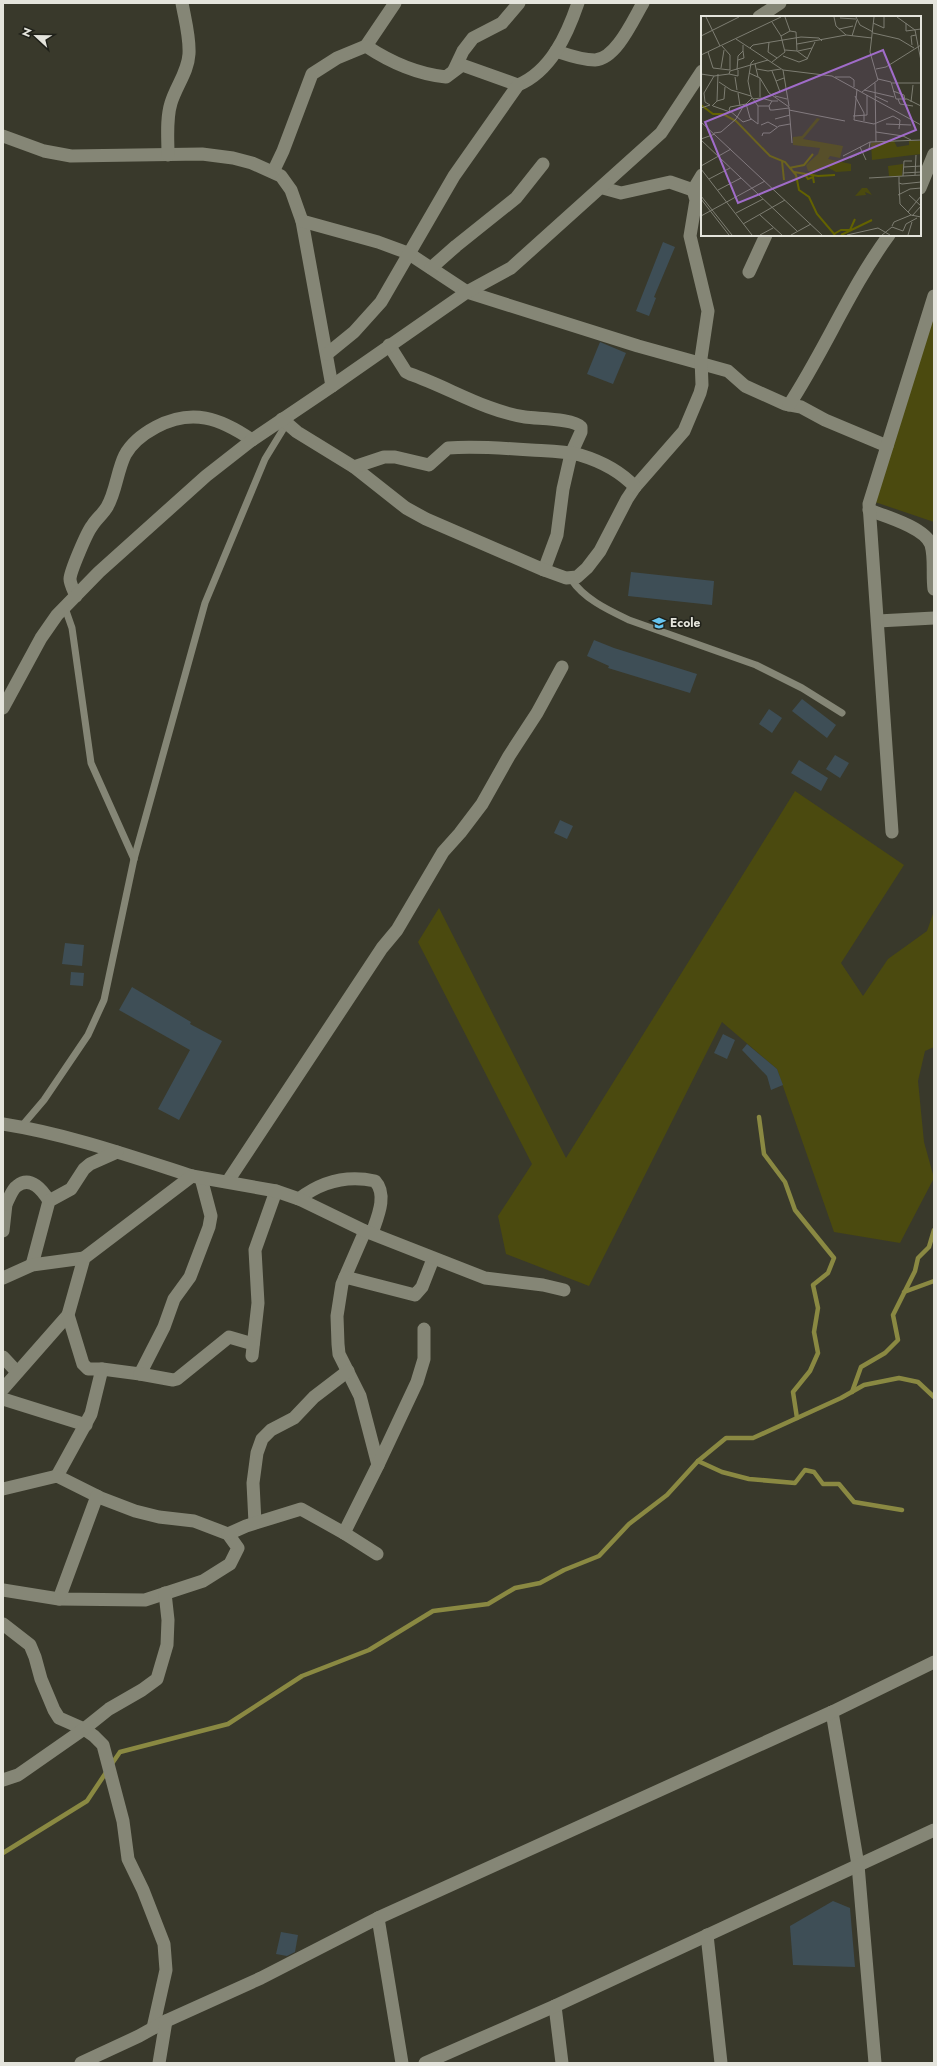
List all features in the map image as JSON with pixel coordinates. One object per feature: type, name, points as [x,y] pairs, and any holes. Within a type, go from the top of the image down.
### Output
[{"type":"street","points":[[168,154],[168,122],[171,103],[186,69],[189,56],[189,40],[182,3]]},
{"type":"street","points":[[273,172],[283,151],[312,74],[337,58],[366,46],[395,3]]},
{"type":"street","points":[[454,70],[467,44],[473,38],[502,23],[519,3]]},
{"type":"street","points":[[327,354],[354,332],[381,302],[408,253],[480,136],[518,85],[538,74],[556,51],[566,33],[578,3]]},
{"type":"street","points":[[556,51],[580,59],[602,58],[614,50],[643,3]]},
{"type":"street","points":[[761,11],[780,3]]},
{"type":"street","points":[[366,46],[401,65],[429,74],[446,77],[462,65],[518,85]]},
{"type":"street","points":[[3,708],[41,638],[64,608],[99,572],[206,476],[252,440],[284,421],[467,292],[511,268],[603,188],[661,133],[701,73]]},
{"type":"street","points":[[3,136],[8,136],[44,151],[71,156],[202,154],[233,158],[252,163],[281,176],[291,190],[302,221],[332,386]]},
{"type":"street","points":[[921,186],[934,154]]},
{"type":"street","points":[[431,268],[516,198],[543,164]]},
{"type":"street","points":[[284,421],[296,432],[354,467],[406,508],[426,519],[544,570],[571,579],[577,577],[587,568],[600,551],[627,498],[678,438],[692,416],[702,385],[700,363],[708,311],[690,236],[698,211],[693,190],[701,177]]},
{"type":"street","points":[[603,188],[621,194],[670,182],[693,190]]},
{"type":"street","points":[[302,221],[378,242],[408,253],[467,292],[638,346],[728,371],[745,386],[789,405],[801,408],[825,420],[887,446]]},
{"type":"street","points":[[749,272],[766,236]]},
{"type":"street","points":[[789,405],[809,373],[868,263],[888,236]]},
{"type":"street","points":[[892,832],[869,510],[871,497],[934,296]]},
{"type":"street","points":[[390,345],[406,372],[410,374],[441,385],[491,408],[518,416],[573,422],[578,424],[581,432],[571,454],[563,489],[557,535],[544,570]]},
{"type":"street","points":[[76,596],[70,581],[70,572],[80,553],[87,533],[107,506],[124,457],[137,439],[167,421],[186,416],[207,418],[219,422],[239,431],[252,440]]},
{"type":"street","points":[[354,467],[384,457],[395,457],[429,465],[436,461],[443,451],[454,448],[520,449],[571,454],[587,458],[611,468],[635,487]]},
{"type":"street","points":[[869,510],[903,523],[927,538],[931,547],[934,589]]},
{"type":"street","points":[[878,621],[934,618]]},
{"type":"street","points":[[228,1181],[382,948],[397,930],[442,852],[460,833],[482,804],[509,756],[537,713],[562,667]]},
{"type":"street","points":[[3,1124],[21,1127],[117,1152],[196,1177],[228,1181],[276,1191],[299,1199],[368,1232],[433,1259],[485,1278],[544,1285],[564,1290]]},
{"type":"street","points":[[32,1265],[49,1201],[71,1189],[84,1169],[90,1164],[117,1152]]},
{"type":"street","points":[[3,1278],[32,1265],[84,1258],[196,1177]]},
{"type":"street","points":[[140,1374],[164,1327],[174,1299],[190,1277],[209,1227],[210,1216],[196,1177]]},
{"type":"street","points":[[299,1199],[312,1189],[336,1180],[354,1179],[375,1182],[380,1187],[381,1200],[368,1232],[342,1284],[337,1316],[338,1344],[340,1354],[360,1396],[378,1465]]},
{"type":"street","points":[[3,1231],[4,1204],[16,1186],[23,1183],[36,1185],[42,1190],[49,1201]]},
{"type":"street","points":[[68,1315],[83,1364],[88,1369],[102,1369],[178,1379],[229,1337],[252,1350],[258,1303],[255,1250],[276,1191]]},
{"type":"street","points":[[3,1389],[16,1372],[68,1315],[84,1258]]},
{"type":"street","points":[[345,1277],[415,1295],[422,1287],[433,1259]]},
{"type":"street","points":[[344,1533],[417,1382],[424,1359],[424,1329]]},
{"type":"street","points":[[3,1357],[16,1372]]},
{"type":"street","points":[[57,1476],[91,1414],[102,1369]]},
{"type":"street","points":[[255,1523],[253,1482],[257,1453],[262,1439],[271,1430],[294,1418],[314,1397],[348,1371]]},
{"type":"street","points":[[3,1399],[86,1425]]},
{"type":"street","points":[[3,1489],[57,1476],[97,1496],[134,1511],[159,1517],[190,1520],[228,1534],[238,1548],[230,1564],[203,1581],[145,1600],[59,1599],[3,1590]]},
{"type":"street","points":[[59,1599],[97,1496]]},
{"type":"street","points":[[228,1534],[255,1523],[301,1509],[344,1533],[377,1554]]},
{"type":"street","points":[[4,1782],[18,1775],[84,1729],[109,1709],[142,1690],[157,1679],[167,1645],[168,1620],[165,1593]]},
{"type":"street","points":[[3,1624],[30,1645],[43,1685],[59,1718],[84,1729],[103,1745],[122,1821],[128,1859],[143,1890],[164,1944],[166,1970],[152,2028]]},
{"type":"street","points":[[81,2063],[139,2036],[166,2021],[261,1978],[378,1918],[832,1712],[934,1662]]},
{"type":"street","points":[[832,1712],[858,1865],[875,2063]]},
{"type":"street","points":[[425,2063],[555,2006],[707,1934],[934,1830]]},
{"type":"street","points":[[378,1918],[402,2063]]},
{"type":"street","points":[[707,1934],[720,2063]]},
{"type":"street","points":[[555,2006],[562,2063]]},
{"type":"street","points":[[159,2063],[166,2021]]},
{"type":"lane","points":[[21,1127],[44,1100],[88,1035],[104,1000],[134,859],[205,603],[265,459],[284,421]]},
{"type":"lane","points":[[571,579],[578,590],[610,611],[629,620],[756,665],[802,688],[842,713]]},
{"type":"lane","points":[[64,608],[72,628],[91,763],[134,859]]},
{"type":"shaded area","points":[[934,308],[934,522],[875,502]]},
{"type":"shaded area","points":[[795,791],[904,865],[841,963],[863,996],[888,959],[927,931],[934,911],[934,1047],[925,1051],[918,1081],[924,1142],[934,1178],[900,1243],[834,1232],[777,1069],[722,1022],[589,1286],[506,1254],[498,1216],[532,1164],[418,942],[439,908],[566,1158]]},
{"type":"building","points":[[663,242],[675,247],[654,297],[656,298],[649,316],[636,311]]},
{"type":"building","points":[[600,342],[626,353],[613,384],[587,374]]},
{"type":"building","points":[[631,572],[714,581],[712,605],[628,596]]},
{"type":"building","points":[[594,640],[614,648],[697,674],[690,693],[608,668],[609,666],[587,656]]},
{"type":"building","points":[[802,699],[836,725],[827,738],[792,711]]},
{"type":"building","points":[[769,709],[782,718],[772,733],[759,724]]},
{"type":"building","points":[[835,755],[849,763],[840,778],[826,769]]},
{"type":"building","points":[[799,760],[828,778],[821,791],[791,773]]},
{"type":"building","points":[[560,820],[573,826],[567,839],[554,833]]},
{"type":"building","points":[[65,943],[84,945],[82,966],[62,964]]},
{"type":"building","points":[[71,972],[84,973],[83,986],[70,985]]},
{"type":"building","points":[[132,987],[191,1022],[190,1024],[222,1041],[179,1120],[158,1109],[190,1050],[119,1010]]},
{"type":"building","points":[[723,1034],[735,1040],[727,1059],[714,1053]]},
{"type":"building","points":[[747,1044],[777,1069],[783,1085],[771,1090],[767,1076],[742,1050]]},
{"type":"building","points":[[833,1901],[850,1908],[855,1967],[793,1965],[790,1926]]},
{"type":"building","points":[[281,1932],[298,1935],[295,1952],[287,1956],[276,1954]]},
{"type":"waterway","points":[[759,1117],[764,1154],[785,1182],[795,1210],[834,1258],[828,1273],[813,1285],[818,1308],[814,1332],[818,1353],[810,1371],[793,1392],[797,1418]]},
{"type":"waterway","points":[[852,1392],[861,1367],[885,1353],[898,1340],[893,1315],[915,1271],[918,1258],[929,1247],[934,1230]]},
{"type":"waterway","points":[[904,1292],[934,1281]]},
{"type":"waterway","points":[[111,1765],[120,1752],[228,1724],[302,1676],[369,1650],[433,1611],[488,1604],[515,1588],[540,1583],[564,1570],[599,1556],[629,1524],[667,1495],[698,1461],[726,1438],[753,1438],[841,1398],[864,1385],[899,1378],[918,1382],[934,1397]]},
{"type":"waterway","points":[[698,1461],[722,1472],[749,1479],[795,1483],[805,1470],[814,1472],[823,1484],[839,1484],[854,1502],[902,1510]]},
{"type":"waterway","points":[[3,1853],[87,1801],[107,1771]]},
{"type":"place","name":"Ecole","points":[[659,623]]}]
